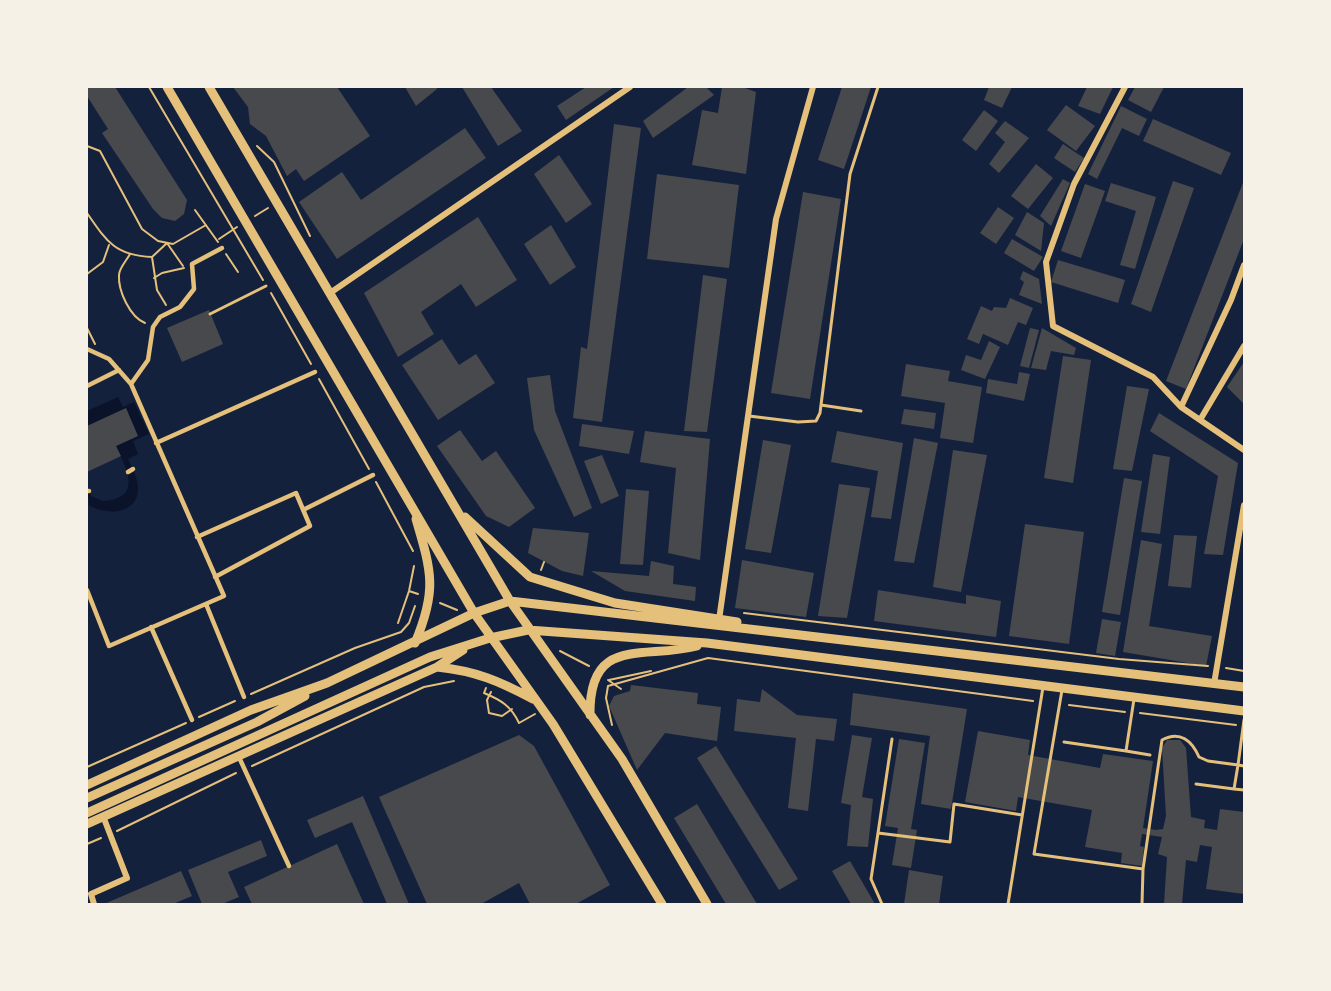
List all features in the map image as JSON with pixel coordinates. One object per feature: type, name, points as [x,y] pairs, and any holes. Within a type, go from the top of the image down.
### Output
[{"type":"main road","points":[[167,87],[474,613],[554,724],[662,904]]},
{"type":"main road","points":[[208,87],[510,601],[528,630],[622,759],[707,904]]},
{"type":"main road","points":[[412,506],[426,556],[430,582],[428,610],[415,643]]},
{"type":"main road","points":[[456,508],[530,577],[615,603],[720,615],[761,625],[783,634]]},
{"type":"main road","points":[[87,798],[245,727],[327,683],[474,613],[510,601],[1244,687]]},
{"type":"main road","points":[[87,813],[430,657],[490,638],[528,630],[706,643],[1244,711]]},
{"type":"main road","points":[[87,824],[437,667],[476,643]]},
{"type":"main road","points":[[590,715],[590,690],[600,668],[620,655],[688,648],[706,643]]},
{"type":"main road","points":[[437,667],[467,670],[488,676],[536,700]]},
{"type":"main road","points":[[87,786],[251,710],[327,683]]},
{"type":"street","points":[[330,293],[630,87]]},
{"type":"street","points":[[720,615],[776,219],[813,87]]},
{"type":"street","points":[[1125,87],[1074,184],[1046,262],[1053,326],[1153,377],[1181,407],[1244,450]]},
{"type":"street","points":[[130,384],[148,360],[153,327],[160,317],[180,307],[195,289],[192,264],[222,249]]},
{"type":"street","points":[[1181,407],[1231,300],[1244,265]]},
{"type":"street","points":[[1200,420],[1244,346]]},
{"type":"street","points":[[87,350],[109,359],[130,384],[224,596],[109,646],[87,590]]},
{"type":"street","points":[[87,386],[118,370]]},
{"type":"street","points":[[156,443],[315,372]]},
{"type":"street","points":[[303,510],[373,475]]},
{"type":"street","points":[[197,537],[296,492],[310,526],[215,577]]},
{"type":"street","points":[[1214,684],[1244,505]]},
{"type":"street","points":[[206,604],[244,697]]},
{"type":"street","points":[[151,627],[192,720]]},
{"type":"street","points":[[238,755],[289,866]]},
{"type":"street","points":[[94,904],[91,894],[127,878],[103,816]]},
{"type":"lane","points":[[748,416],[798,422],[816,421],[821,405],[850,174],[878,87]]},
{"type":"lane","points":[[210,314],[266,286]]},
{"type":"lane","points":[[821,405],[861,411]]},
{"type":"lane","points":[[1008,904],[1043,686]]},
{"type":"lane","points":[[1062,688],[1034,854],[1143,869]]},
{"type":"lane","points":[[1126,751],[1134,697]]},
{"type":"lane","points":[[1234,789],[1244,720]]},
{"type":"lane","points":[[1142,904],[1143,869],[1162,740],[1169,736],[1182,738],[1192,743],[1199,757],[1208,761],[1244,766]]},
{"type":"lane","points":[[882,904],[871,879],[892,739]]},
{"type":"lane","points":[[1064,742],[1150,755]]},
{"type":"lane","points":[[1196,784],[1244,790]]},
{"type":"lane","points":[[878,833],[950,842],[954,804],[1022,815]]},
{"type":"path","points":[[149,87],[266,286],[373,475],[416,559],[417,571]]},
{"type":"path","points":[[255,144],[274,162],[312,239]]},
{"type":"path","points":[[87,146],[100,151],[142,230],[158,241],[173,244],[206,225]]},
{"type":"path","points":[[195,210],[238,272]]},
{"type":"path","points":[[87,213],[109,245],[130,254],[152,257]]},
{"type":"path","points":[[152,257],[167,243]]},
{"type":"path","points":[[167,243],[194,281]]},
{"type":"path","points":[[87,274],[104,262],[109,245]]},
{"type":"path","points":[[130,254],[119,273],[123,294],[137,320],[153,327]]},
{"type":"path","points":[[152,257],[154,278],[162,302],[172,311]]},
{"type":"path","points":[[154,278],[162,273],[184,268]]},
{"type":"path","points":[[87,328],[95,340],[93,352]]},
{"type":"path","points":[[544,562],[539,572],[549,576]]},
{"type":"path","points":[[398,624],[409,591],[414,566]]},
{"type":"path","points":[[87,767],[355,648],[401,632],[409,623],[418,592]]},
{"type":"path","points":[[720,615],[1244,670]]},
{"type":"path","points":[[602,704],[612,733],[606,698],[608,686],[708,658],[1040,702]]},
{"type":"path","points":[[599,695],[609,680],[651,671]]},
{"type":"path","points":[[609,680],[621,689]]},
{"type":"path","points":[[87,844],[424,687],[461,682]]},
{"type":"path","points":[[478,685],[494,690]]},
{"type":"path","points":[[486,687],[484,693],[502,700],[512,709],[519,723],[526,721]]},
{"type":"path","points":[[487,700],[489,713],[496,716],[502,716],[512,709]]},
{"type":"path","points":[[1060,704],[1243,725]]},
{"type":"water","points":[[118,397],[123,407],[134,402],[149,434],[133,441],[138,454],[128,459],[138,486],[134,503],[121,510],[104,511],[89,505],[87,487],[91,496],[103,501],[123,495],[128,489],[129,481],[116,446],[138,436],[126,408],[87,426],[87,411]]},
{"type":"building","points":[[87,87],[115,87],[187,200],[184,214],[175,221],[162,218],[153,209],[102,133],[108,129],[87,96]]},
{"type":"building","points":[[233,87],[337,87],[370,136],[304,181],[296,169],[287,176],[266,136],[250,124],[248,107]]},
{"type":"building","points":[[405,87],[436,87],[437,89],[416,106]]},
{"type":"building","points":[[462,87],[491,87],[522,131],[498,146]]},
{"type":"building","points":[[586,87],[614,87],[566,120],[557,106]]},
{"type":"building","points":[[688,87],[706,87],[714,95],[653,138],[643,121]]},
{"type":"building","points":[[722,87],[742,87],[756,92],[746,174],[692,165],[702,110],[718,113]]},
{"type":"building","points":[[842,87],[871,87],[844,169],[818,160]]},
{"type":"building","points":[[989,87],[1012,87],[1002,108],[984,100]]},
{"type":"building","points":[[1087,87],[1113,87],[1100,114],[1078,106]]},
{"type":"building","points":[[1135,87],[1164,87],[1151,112],[1128,100]]},
{"type":"building","points":[[1066,105],[1095,126],[1076,151],[1047,130]]},
{"type":"building","points":[[1121,106],[1147,119],[1139,136],[1122,128],[1097,179],[1088,174]]},
{"type":"building","points":[[984,110],[998,121],[976,151],[962,140]]},
{"type":"building","points":[[1153,119],[1231,153],[1221,175],[1143,141]]},
{"type":"building","points":[[1005,121],[1029,138],[999,173],[989,164],[1005,142],[995,133]]},
{"type":"building","points":[[614,124],[641,128],[602,422],[573,418],[581,347],[587,349]]},
{"type":"building","points":[[465,128],[486,158],[337,259],[299,202],[342,172],[361,200]]},
{"type":"building","points":[[1063,144],[1084,158],[1075,172],[1054,158]]},
{"type":"building","points":[[559,155],[592,204],[566,223],[534,174]]},
{"type":"building","points":[[1036,164],[1053,178],[1028,209],[1011,196]]},
{"type":"building","points":[[657,174],[739,185],[729,268],[647,259]]},
{"type":"building","points":[[1063,179],[1070,183],[1051,226],[1040,216]]},
{"type":"building","points":[[1244,180],[1244,239],[1186,389],[1166,381]]},
{"type":"building","points":[[1173,181],[1194,188],[1151,312],[1131,304]]},
{"type":"building","points":[[1111,183],[1156,197],[1135,269],[1120,265],[1136,211],[1105,201]]},
{"type":"building","points":[[1085,184],[1105,191],[1081,258],[1061,251]]},
{"type":"building","points":[[803,192],[841,199],[810,399],[771,393]]},
{"type":"building","points":[[998,207],[1014,218],[996,244],[980,233]]},
{"type":"building","points":[[1027,212],[1044,223],[1041,251],[1015,235]]},
{"type":"building","points":[[478,217],[517,280],[476,307],[461,284],[421,312],[434,334],[398,357],[364,293]]},
{"type":"building","points":[[551,225],[576,267],[550,285],[524,244]]},
{"type":"building","points":[[1012,239],[1043,257],[1034,271],[1004,253]]},
{"type":"building","points":[[1058,260],[1125,280],[1118,303],[1051,282]]},
{"type":"building","points":[[1023,271],[1039,279],[1042,304],[1019,295],[1024,282],[1020,279]]},
{"type":"building","points":[[703,275],[727,279],[707,432],[684,431]]},
{"type":"building","points":[[1010,298],[1033,308],[1026,325],[1018,322],[1008,345],[983,334],[979,344],[967,339],[981,306],[992,311],[994,307],[1006,308]]},
{"type":"building","points":[[209,310],[223,344],[182,362],[167,328]]},
{"type":"building","points":[[1030,328],[1039,330],[1029,368],[1020,366]]},
{"type":"building","points":[[1042,328],[1076,348],[1074,355],[1051,351],[1046,370],[1031,368]]},
{"type":"building","points":[[442,339],[459,365],[476,354],[495,383],[438,420],[402,365]]},
{"type":"building","points":[[989,341],[1000,347],[985,379],[961,370],[966,355],[981,360]]},
{"type":"building","points":[[1063,356],[1091,360],[1073,483],[1044,478]]},
{"type":"building","points":[[1244,362],[1244,404],[1227,387]]},
{"type":"building","points":[[906,364],[950,371],[948,381],[982,387],[973,443],[940,438],[945,403],[901,396]]},
{"type":"building","points":[[1019,372],[1030,374],[1024,401],[986,393],[988,379],[1017,384]]},
{"type":"building","points":[[550,375],[555,411],[592,508],[574,517],[534,430],[527,378]]},
{"type":"building","points":[[1127,386],[1149,389],[1132,471],[1113,469]]},
{"type":"building","points":[[126,408],[138,436],[116,446],[121,456],[87,472],[87,426]]},
{"type":"building","points":[[904,409],[936,413],[934,429],[901,424]]},
{"type":"building","points":[[1159,413],[1238,463],[1223,555],[1204,554],[1218,476],[1150,431]]},
{"type":"building","points":[[582,424],[634,431],[629,454],[579,446]]},
{"type":"building","points":[[460,430],[482,461],[496,451],[535,508],[509,527],[486,516],[437,446]]},
{"type":"building","points":[[645,431],[710,439],[700,560],[668,553],[676,468],[640,462]]},
{"type":"building","points":[[837,431],[903,443],[891,519],[871,517],[878,471],[831,462]]},
{"type":"building","points":[[914,438],[938,443],[914,563],[894,561]]},
{"type":"building","points":[[763,440],[791,445],[771,553],[745,549]]},
{"type":"building","points":[[953,450],[987,455],[961,592],[933,587]]},
{"type":"building","points":[[1153,454],[1170,457],[1160,534],[1141,532]]},
{"type":"building","points":[[602,455],[619,496],[601,504],[584,461]]},
{"type":"building","points":[[1124,478],[1142,481],[1120,615],[1102,612]]},
{"type":"building","points":[[839,484],[870,488],[847,618],[818,616]]},
{"type":"building","points":[[626,489],[649,491],[643,565],[620,564]]},
{"type":"building","points":[[1025,524],[1084,532],[1069,644],[1009,636]]},
{"type":"building","points":[[533,528],[589,533],[583,576],[562,571],[528,553]]},
{"type":"building","points":[[1174,535],[1197,536],[1191,588],[1168,586]]},
{"type":"building","points":[[1141,540],[1162,544],[1149,626],[1212,636],[1206,666],[1123,652]]},
{"type":"building","points":[[742,560],[814,573],[806,617],[735,608]]},
{"type":"building","points":[[651,561],[674,566],[673,584],[696,587],[695,601],[625,591],[591,571],[649,576]]},
{"type":"building","points":[[878,590],[966,604],[966,595],[1001,601],[996,637],[874,621]]},
{"type":"building","points":[[1102,619],[1121,622],[1115,656],[1096,653]]},
{"type":"building","points":[[631,685],[698,693],[697,704],[721,707],[717,741],[665,733],[637,770],[609,706],[614,696],[630,691]]},
{"type":"building","points":[[762,689],[797,715],[837,719],[834,741],[816,739],[808,811],[788,808],[796,738],[734,731],[737,699],[760,702]]},
{"type":"building","points":[[853,693],[967,709],[951,809],[921,804],[930,736],[850,725]]},
{"type":"building","points":[[978,731],[1030,740],[1028,755],[1100,768],[1103,754],[1153,761],[1143,828],[1156,830],[1163,829],[1166,816],[1162,748],[1167,740],[1180,740],[1186,748],[1191,817],[1205,820],[1204,828],[1217,830],[1220,809],[1244,812],[1244,894],[1206,889],[1212,847],[1200,845],[1197,862],[1186,860],[1182,904],[1164,904],[1167,857],[1158,854],[1162,837],[1142,834],[1140,846],[1144,847],[1142,866],[1121,863],[1122,853],[1085,847],[1092,810],[1018,797],[1016,811],[965,802]]},
{"type":"building","points":[[519,735],[534,746],[610,885],[576,904],[530,904],[519,883],[481,904],[427,904],[379,797]]},
{"type":"building","points":[[852,735],[872,738],[862,797],[873,799],[868,847],[847,846],[851,805],[841,803]]},
{"type":"building","points":[[899,739],[925,743],[911,829],[917,830],[911,868],[892,865],[898,828],[885,826]]},
{"type":"building","points":[[716,746],[798,879],[779,890],[697,758]]},
{"type":"building","points":[[363,796],[409,904],[387,904],[352,822],[315,838],[307,820]]},
{"type":"building","points":[[697,804],[757,904],[726,904],[674,818]]},
{"type":"building","points":[[261,840],[267,856],[228,872],[239,897],[222,904],[202,904],[188,870]]},
{"type":"building","points":[[337,844],[364,904],[252,904],[244,887]]},
{"type":"building","points":[[850,861],[875,904],[851,904],[832,871]]},
{"type":"building","points":[[909,870],[943,876],[939,904],[904,904]]},
{"type":"building","points":[[181,871],[192,896],[173,904],[104,904]]}]
